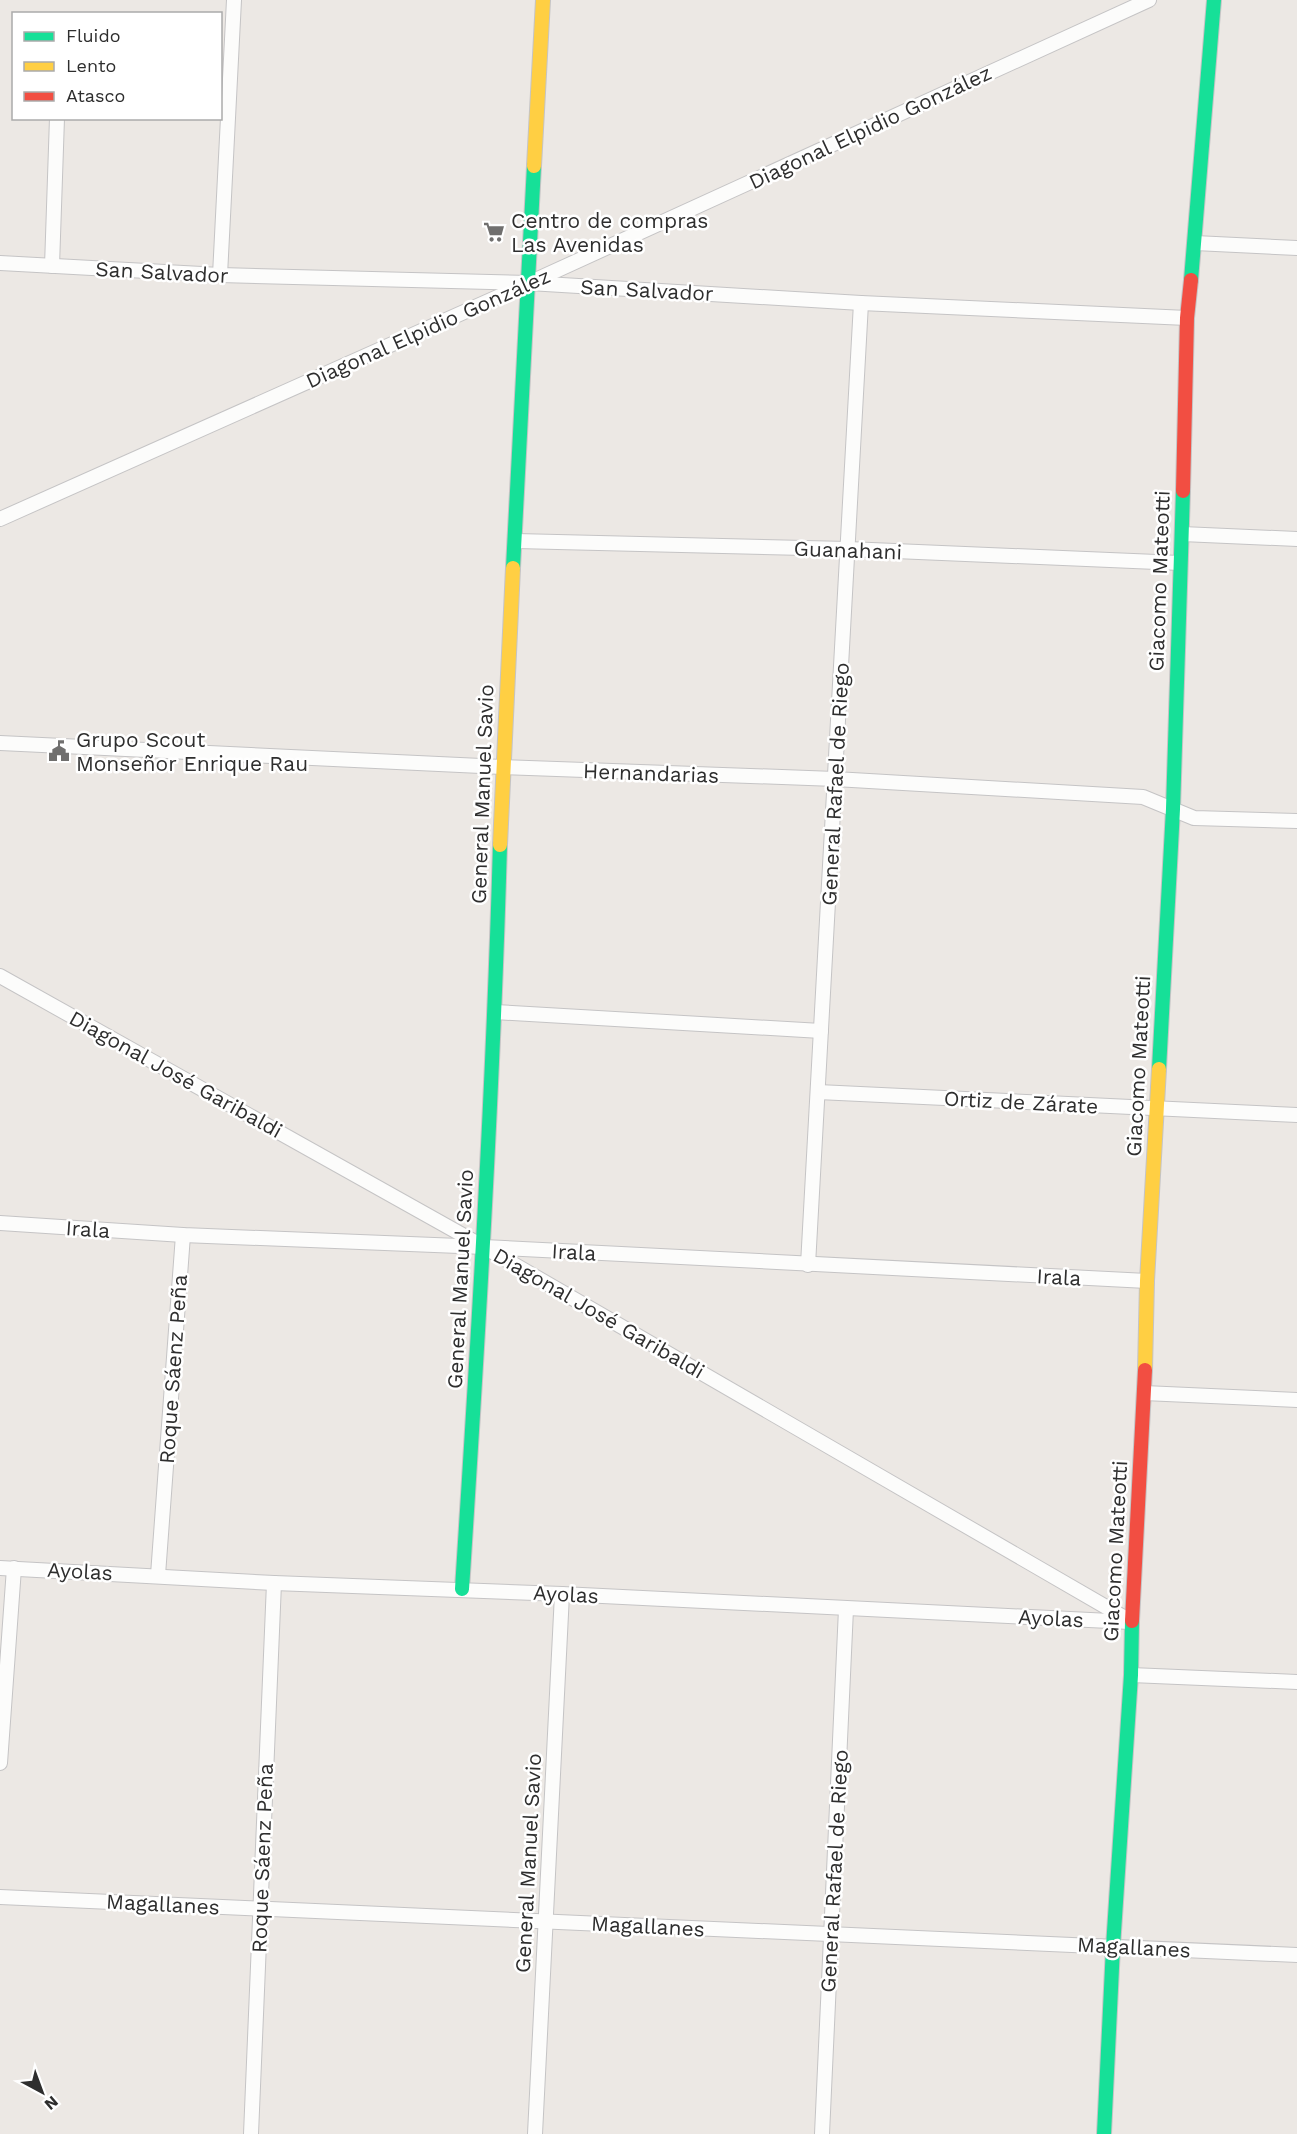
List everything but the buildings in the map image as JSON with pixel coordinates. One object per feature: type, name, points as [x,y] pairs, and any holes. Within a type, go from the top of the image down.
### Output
[{"type":"street","points":[[220,275],[234,0]]},
{"type":"street","name":"General Manuel Savio","points":[[462,1589],[495,1012],[502,767],[516,541],[543,0]]},
{"type":"street","name":"Diagonal Elpidio González","points":[[0,519],[529,283],[1149,0]]},
{"type":"street","name":"Giacomo Mateotti","points":[[1104,2134],[1113,1947],[1131,1675],[1147,1281],[1173,809],[1187,318],[1214,0]]},
{"type":"street","points":[[52,266],[57,120]]},
{"type":"street","points":[[1195,243],[1297,248]]},
{"type":"street","name":"San Salvador","points":[[0,263],[220,275],[529,283],[861,303],[1187,318]]},
{"type":"street","name":"General Rafael de Riego","points":[[808,1265],[861,303]]},
{"type":"street","points":[[1182,534],[1297,539]]},
{"type":"street","name":"Guanahani","points":[[516,541],[848,549],[1180,563]]},
{"type":"street","name":"Hernandarias","points":[[0,743],[502,767],[835,779],[1143,797],[1194,818],[1297,821]]},
{"type":"street","name":"Diagonal José Garibaldi","points":[[0,976],[483,1246],[1132,1622]]},
{"type":"street","points":[[495,1012],[821,1031]]},
{"type":"street","name":"Ortiz de Zárate","points":[[818,1092],[1297,1115]]},
{"type":"street","name":"Irala","points":[[0,1223],[183,1235],[483,1246],[808,1265],[1147,1281]]},
{"type":"street","name":"Roque Sáenz Peña","points":[[158,1575],[183,1235]]},
{"type":"street","points":[[1144,1393],[1297,1400]]},
{"type":"street","points":[[0,1763],[7,1568]]},
{"type":"street","name":"Ayolas","points":[[7,1568],[274,1583],[462,1589],[1132,1622]]},
{"type":"street","name":"Roque Sáenz Peña","points":[[250,2134],[274,1583]]},
{"type":"street","name":"General Manuel Savio","points":[[535,2134],[562,1594]]},
{"type":"street","name":"General Rafael de Riego","points":[[822,2134],[846,1609]]},
{"type":"street","points":[[1131,1675],[1297,1682]]},
{"type":"street","name":"Magallanes","points":[[0,1897],[1297,1955]]},
{"type":"traffic: fast","points":[[1191,280],[1214,0]]},
{"type":"traffic: fast","points":[[513,568],[534,166]]},
{"type":"traffic: fast","points":[[1159,1069],[1173,809],[1183,491]]},
{"type":"traffic: fast","points":[[462,1589],[484,1217],[500,845]]},
{"type":"traffic: fast","points":[[1104,2134],[1113,1947],[1131,1675],[1132,1621]]},
{"type":"traffic: slow","points":[[534,166],[543,0]]},
{"type":"traffic: slow","points":[[500,845],[513,568]]},
{"type":"traffic: slow","points":[[1145,1370],[1147,1281],[1159,1069]]},
{"type":"traffic: jam","points":[[1183,491],[1187,318],[1191,280]]},
{"type":"traffic: jam","points":[[1132,1621],[1145,1370]]},
{"type":"place","name":"Centro de compras Las Avenidas","points":[[494,232]]},
{"type":"place","name":"Grupo Scout Monseñor Enrique Rau","points":[[59,751]]}]
